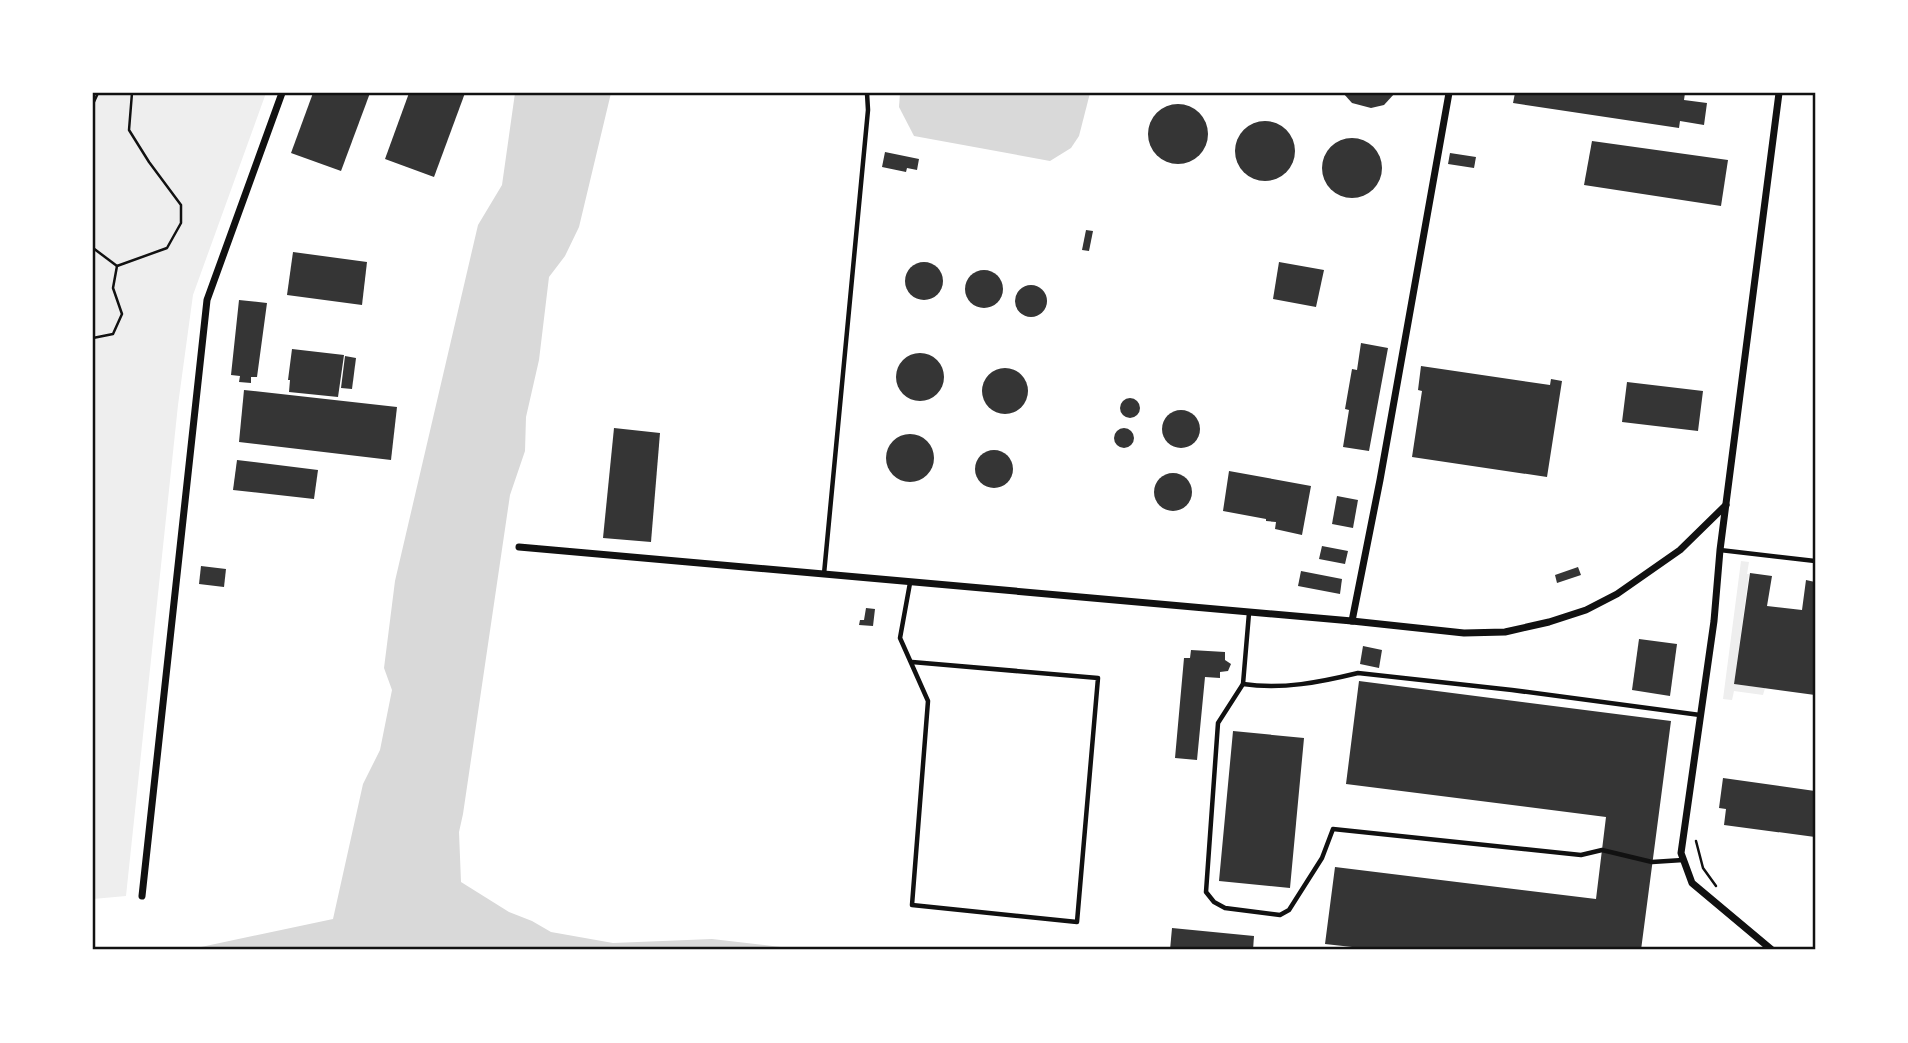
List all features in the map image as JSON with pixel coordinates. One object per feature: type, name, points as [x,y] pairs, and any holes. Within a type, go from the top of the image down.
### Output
[{"type":"street","points":[[142,896],[207,300],[282,93]]},
{"type":"street","points":[[1352,621],[1449,93]]},
{"type":"street","points":[[1772,950],[1692,883],[1681,853],[1714,621],[1720,550],[1779,93]]},
{"type":"street","points":[[519,547],[1464,633],[1505,632],[1586,610],[1617,594],[1680,550],[1726,505]]},
{"type":"lane","points":[[824,574],[868,110],[867,93]]},
{"type":"lane","points":[[1720,550],[1815,561]]},
{"type":"lane","points":[[910,583],[900,632],[902,646],[929,701],[912,905],[1077,922],[1098,678],[912,662]]},
{"type":"lane","points":[[1250,613],[1243,684],[1218,723],[1206,892],[1214,902],[1225,908],[1280,915],[1289,910],[1322,858],[1333,829],[1581,855],[1602,850],[1652,862],[1682,860]]},
{"type":"lane","points":[[1243,684],[1267,688],[1358,673],[1701,715]]},
{"type":"path","points":[[93,104],[98,93]]},
{"type":"path","points":[[117,266],[167,248],[181,223],[181,205],[129,130],[132,93]]},
{"type":"path","points":[[93,248],[117,266]]},
{"type":"path","points":[[93,338],[113,334],[122,314],[113,288],[117,266]]},
{"type":"path","points":[[1696,836],[1703,868],[1714,885],[1724,893]]},
{"type":"shaded area","points":[[93,93],[266,93],[193,295],[178,405],[126,896],[93,899]]},
{"type":"shaded area","points":[[515,93],[611,93],[579,227],[565,256],[549,277],[539,360],[526,417],[525,451],[510,495],[459,832],[461,882],[509,912],[551,932],[613,943],[712,939],[806,950],[187,950],[333,919],[363,784],[380,750],[392,690],[384,668],[395,581],[478,225],[502,185]]},
{"type":"shaded area","points":[[900,93],[1090,93],[1079,136],[1071,148],[1050,161],[914,136],[899,107]]},
{"type":"shaded area","points":[[1741,561],[1749,562],[1749,574],[1734,684],[1765,688],[1763,695],[1734,691],[1732,700],[1723,699]]},
{"type":"building","points":[[313,93],[370,93],[341,171],[291,153]]},
{"type":"building","points":[[409,93],[465,93],[434,177],[385,159]]},
{"type":"building","points":[[1343,93],[1395,93],[1384,105],[1371,108],[1352,103]]},
{"type":"building","points":[[1515,93],[1685,93],[1684,100],[1707,103],[1704,125],[1680,121],[1679,128],[1513,103]]},
{"type":"building","points":[[1178,104],[1195,109],[1203,117],[1208,134],[1203,151],[1195,159],[1178,164],[1161,159],[1153,151],[1148,134],[1153,117],[1161,109]]},
{"type":"building","points":[[1265,121],[1282,126],[1290,134],[1295,151],[1290,168],[1282,176],[1265,181],[1248,176],[1240,168],[1235,151],[1240,134],[1248,126]]},
{"type":"building","points":[[1352,138],[1369,143],[1377,151],[1382,168],[1377,185],[1369,193],[1352,198],[1335,193],[1327,185],[1322,168],[1327,151],[1335,143]]},
{"type":"building","points":[[1592,141],[1728,160],[1721,206],[1584,185]]},
{"type":"building","points":[[885,152],[919,159],[917,170],[907,168],[906,172],[882,167]]},
{"type":"building","points":[[1450,153],[1476,157],[1474,168],[1448,164]]},
{"type":"building","points":[[1086,230],[1093,231],[1089,251],[1082,250]]},
{"type":"building","points":[[293,252],[367,262],[362,305],[287,295]]},
{"type":"building","points":[[924,262],[938,267],[943,281],[938,295],[924,300],[910,295],[905,281],[910,267]]},
{"type":"building","points":[[1279,262],[1324,270],[1316,307],[1273,299]]},
{"type":"building","points":[[984,270],[998,275],[1003,289],[998,303],[984,308],[970,303],[965,289],[970,275]]},
{"type":"building","points":[[1031,285],[1042,290],[1047,301],[1042,312],[1031,317],[1020,312],[1015,301],[1020,290]]},
{"type":"building","points":[[239,300],[267,303],[257,377],[251,377],[251,383],[239,382],[240,376],[231,375]]},
{"type":"building","points":[[1361,343],[1388,348],[1369,451],[1343,447],[1349,410],[1345,409],[1352,369],[1357,370]]},
{"type":"building","points":[[292,349],[344,355],[338,397],[289,392]]},
{"type":"building","points":[[920,353],[929,354],[937,360],[943,368],[943,386],[937,394],[929,400],[920,401],[911,400],[903,394],[897,386],[896,377],[897,368],[903,360],[911,354]]},
{"type":"building","points":[[345,356],[356,358],[352,389],[341,388]]},
{"type":"building","points":[[1421,366],[1550,385],[1551,379],[1562,381],[1547,477],[1412,457],[1422,391],[1418,390]]},
{"type":"building","points":[[1005,368],[1021,375],[1028,391],[1021,407],[1005,414],[989,407],[982,391],[989,375]]},
{"type":"building","points":[[1627,382],[1703,391],[1698,431],[1622,422]]},
{"type":"building","points":[[244,390],[397,407],[391,460],[239,442]]},
{"type":"building","points":[[1130,398],[1137,401],[1140,408],[1137,415],[1130,418],[1123,415],[1120,408],[1123,401]]},
{"type":"building","points":[[1181,410],[1195,415],[1200,429],[1195,443],[1181,448],[1167,443],[1162,429],[1167,415]]},
{"type":"building","points":[[614,428],[660,433],[651,542],[603,538]]},
{"type":"building","points":[[1124,428],[1131,431],[1134,438],[1131,445],[1124,448],[1117,445],[1114,438],[1117,431]]},
{"type":"building","points":[[910,434],[919,435],[927,441],[933,449],[933,467],[927,475],[919,481],[910,482],[901,481],[893,475],[887,467],[886,458],[887,449],[893,441],[901,435]]},
{"type":"building","points":[[994,450],[1008,455],[1013,469],[1008,483],[994,488],[980,483],[975,469],[980,455]]},
{"type":"building","points":[[237,460],[318,470],[314,499],[233,490]]},
{"type":"building","points":[[1229,471],[1311,486],[1302,535],[1275,529],[1276,522],[1223,511]]},
{"type":"building","points":[[1173,473],[1187,478],[1192,492],[1187,506],[1173,511],[1159,506],[1154,492],[1159,478]]},
{"type":"building","points":[[1337,496],[1358,500],[1353,528],[1332,524]]},
{"type":"building","points":[[1322,546],[1348,551],[1345,564],[1319,559]]},
{"type":"building","points":[[201,566],[226,569],[224,587],[199,584]]},
{"type":"building","points":[[1578,567],[1581,575],[1557,583],[1555,575]]},
{"type":"building","points":[[1301,571],[1342,579],[1340,594],[1298,586]]},
{"type":"building","points":[[1750,573],[1772,576],[1767,606],[1802,610],[1806,580],[1815,582],[1815,695],[1734,684]]},
{"type":"building","points":[[866,608],[875,609],[873,626],[859,625],[860,620],[864,620]]},
{"type":"building","points":[[1639,639],[1677,644],[1670,696],[1632,690]]},
{"type":"building","points":[[1363,646],[1382,650],[1379,668],[1360,664]]},
{"type":"building","points":[[1191,650],[1225,652],[1225,660],[1231,664],[1228,671],[1220,672],[1220,678],[1205,677],[1197,760],[1175,758],[1184,658],[1190,658]]},
{"type":"building","points":[[1359,681],[1671,721],[1641,950],[1379,950],[1325,944],[1335,867],[1596,899],[1606,817],[1346,784]]},
{"type":"building","points":[[1233,731],[1304,738],[1290,888],[1219,881]]},
{"type":"building","points":[[1723,778],[1815,791],[1815,837],[1724,825],[1726,809],[1719,808]]},
{"type":"building","points":[[1172,928],[1254,936],[1253,950],[1170,950]]}]
